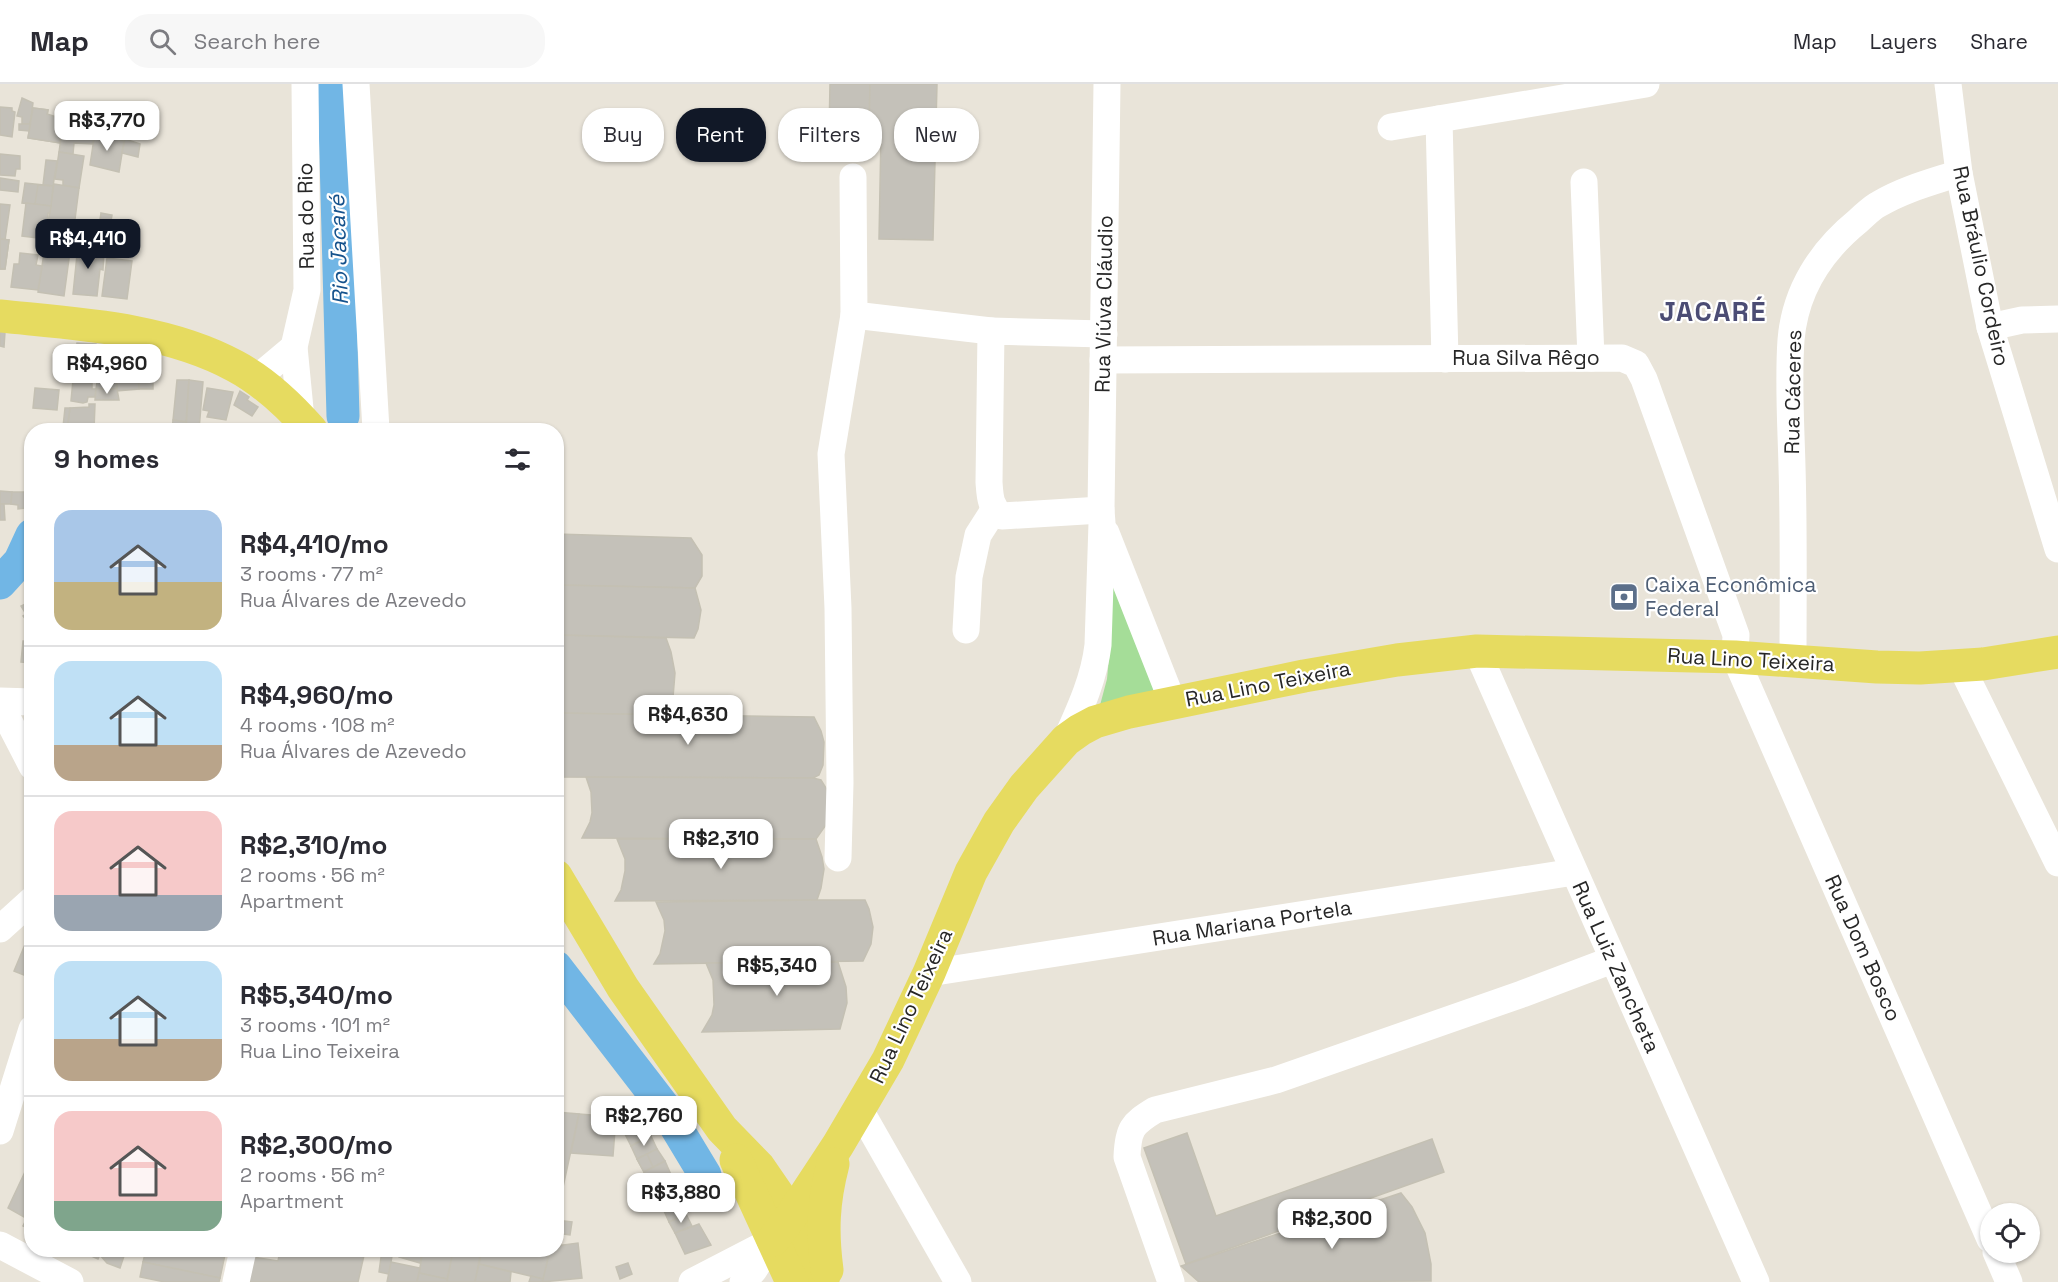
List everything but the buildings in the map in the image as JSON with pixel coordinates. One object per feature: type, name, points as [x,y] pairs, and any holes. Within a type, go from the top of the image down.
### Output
[{"type":"main road","points":[[0,316],[107,329],[166,341],[209,354],[256,379],[283,400],[304,423]]},
{"type":"main road","name":"Rua Lino Teixeira","points":[[773,1240],[792,1215],[860,1110],[897,1041],[929,973],[964,888],[985,846],[1024,787],[1066,740],[1095,722],[1173,703],[1397,660],[1477,651],[1735,657],[1877,667],[1961,666],[2058,652]]},
{"type":"main road","points":[[564,889],[623,988],[722,1129],[759,1167],[792,1215],[823,1282]]},
{"type":"main road","points":[[722,1129],[792,1282]]},
{"type":"main road","points":[[829,1282],[824,1247],[824,1210],[838,1145]]},
{"type":"street","name":"Rua do Rio","points":[[305,84],[307,290],[294,347],[306,423]]},
{"type":"street","points":[[356,84],[376,423]]},
{"type":"street","name":"Rua Viúva Cláudio","points":[[1066,740],[1085,698],[1096,660],[1102,516],[1107,84]]},
{"type":"street","points":[[1391,127],[1646,84]]},
{"type":"street","name":"Rua Bráulio Cordeiro","points":[[1948,84],[1959,173],[1990,327],[2058,549]]},
{"type":"street","points":[[1439,119],[1445,359]]},
{"type":"street","name":"Rua Cáceres","points":[[1793,662],[1791,338],[1796,311],[1807,281],[1824,253],[1850,227],[1877,205],[1911,188],[1959,173]]},
{"type":"street","points":[[838,858],[840,783],[838,608],[831,454],[854,315],[853,177]]},
{"type":"street","points":[[1584,182],[1591,358]]},
{"type":"street","points":[[854,315],[991,331],[1104,334]]},
{"type":"street","points":[[1990,327],[2022,320],[2058,319]]},
{"type":"street","points":[[991,331],[989,482],[990,500],[994,510],[1002,516],[1102,516],[1173,703]]},
{"type":"street","points":[[256,379],[294,347]]},
{"type":"street","name":"Rua Silva Rêgo","points":[[1103,360],[1622,358],[1636,364],[1644,379],[1736,635],[1735,657]]},
{"type":"street","points":[[966,630],[969,577],[978,535],[994,510]]},
{"type":"street","name":"Rua Luiz Zancheta","points":[[1477,651],[1756,1282]]},
{"type":"street","name":"Rua Dom Bosco","points":[[1735,657],[1980,1216]]},
{"type":"street","points":[[1961,666],[2058,862]]},
{"type":"street","points":[[24,702],[0,703],[24,750]]},
{"type":"street","name":"Rua Mariana Portela","points":[[929,973],[1574,872]]},
{"type":"street","points":[[0,929],[24,907]]},
{"type":"street","points":[[1171,1282],[1127,1157],[1128,1137],[1138,1120],[1155,1110],[1276,1080],[1612,960]]},
{"type":"street","points":[[0,1131],[24,1054]]},
{"type":"street","points":[[860,1110],[958,1282]]},
{"type":"street","points":[[692,1282],[773,1240]]},
{"type":"street","points":[[743,1282],[754,1270],[773,1240]]},
{"type":"street","points":[[0,1245],[70,1282]]},
{"type":"street","points":[[236,1282],[241,1257]]},
{"type":"street","points":[[2001,1263],[2009,1282]]},
{"type":"green space","points":[[1108,571],[1156,694],[1099,709],[1107,679],[1109,658]]},
{"type":"waterway","name":"Rio Jacaré","points":[[334,84],[343,416]]},
{"type":"waterway","points":[[0,583],[20,561],[24,552]]},
{"type":"waterway","name":"Rio Jacaré","points":[[564,977],[664,1107],[705,1175]]},
{"type":"place","name":"Caixa Econômica Federal","points":[[1624,597]]},
{"type":"district","name":"JACARÉ","points":[[1713,312]]}]
